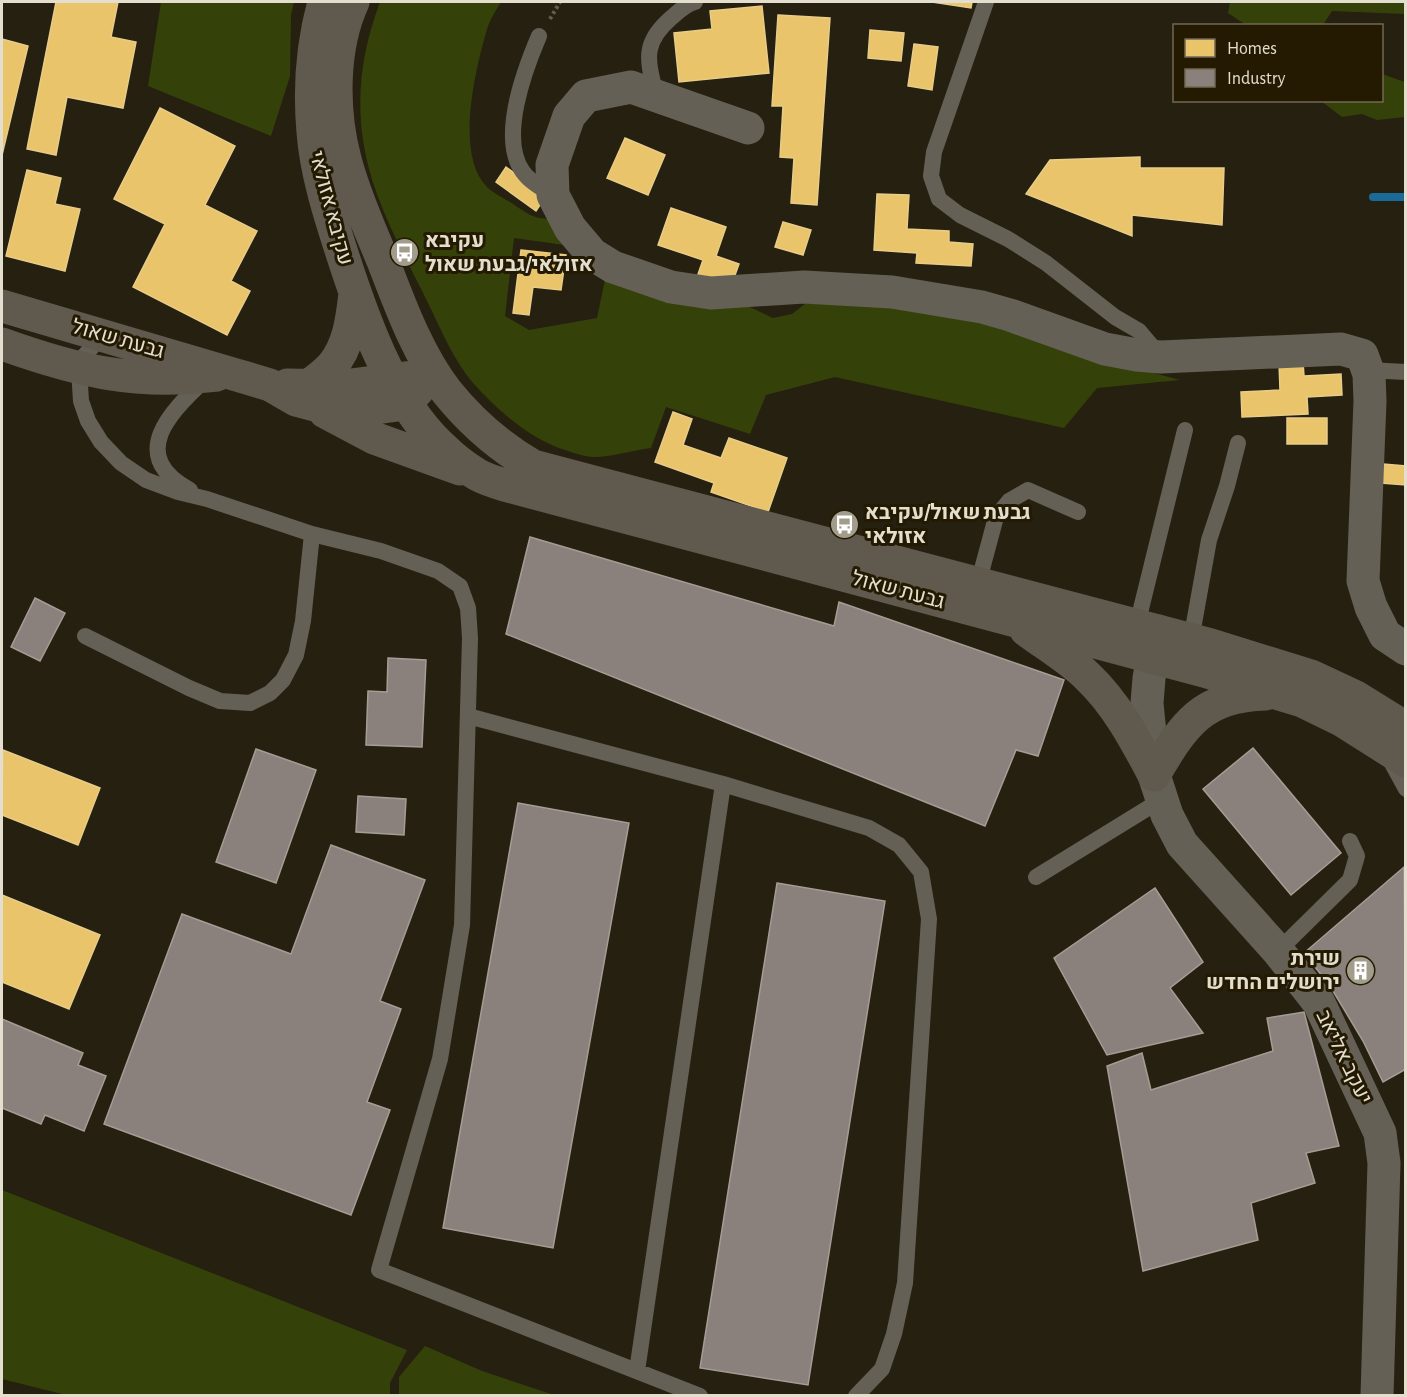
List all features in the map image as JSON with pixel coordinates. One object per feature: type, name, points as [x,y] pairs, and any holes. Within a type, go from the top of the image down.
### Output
[{"type":"street","name":"עקיבא אזולאי","points":[[324,2],[315,33],[311,96],[313,135],[320,177],[355,294],[399,392]]},
{"type":"street","name":"עקיבא אזולאי","points":[[353,2],[341,40],[337,77],[338,119],[345,159],[394,288],[416,340],[434,374]]},
{"type":"street","points":[[748,128],[632,87],[586,96],[569,116],[552,165],[553,195],[570,228],[592,254],[613,267],[670,287],[711,293],[804,287],[892,292],[982,307],[1105,349],[1137,356],[1161,357],[1341,349],[1362,356],[1368,370],[1370,401],[1363,581],[1371,607],[1385,635],[1406,649]]},
{"type":"street","points":[[355,294],[351,326],[344,347],[311,395],[374,438],[479,476]]},
{"type":"street","name":"גבעת שאול","points":[[2,308],[103,335],[221,375],[311,395],[343,386],[399,392],[434,374],[488,436],[508,452],[533,466],[978,584],[1149,638],[1279,694],[1302,701],[1398,744]]},
{"type":"street","name":"גבעת שאול","points":[[2,344],[79,369],[121,377],[158,379],[221,375]]},
{"type":"street","name":"גבעת שאול","points":[[399,392],[442,447],[479,476],[508,486],[1012,620],[1149,638],[1191,640],[1311,676],[1356,697],[1398,744]]},
{"type":"street","points":[[1012,620],[1086,675],[1112,703],[1132,735],[1157,787]]},
{"type":"street","name":"יעקב אליאב","points":[[1149,638],[1147,704],[1157,787],[1182,844],[1278,951],[1319,1003],[1380,1133],[1384,1163],[1377,1395]]},
{"type":"street","points":[[1157,787],[1170,747],[1196,715],[1217,704],[1243,695],[1279,694]]},
{"type":"lane","points":[[656,96],[649,66],[649,48],[656,31],[695,2]]},
{"type":"lane","points":[[986,2],[934,152],[931,176],[939,199],[960,214],[1008,239],[1046,263],[1114,317],[1138,331],[1161,357]]},
{"type":"lane","points":[[539,36],[526,67],[512,135],[516,158],[523,173],[553,195]]},
{"type":"lane","points":[[103,335],[84,356],[79,369],[81,401],[88,421],[101,442],[121,463],[146,480],[178,492],[207,499],[312,534],[381,551],[438,571],[460,586],[468,608],[470,628],[462,925],[440,1059],[379,1270],[700,1395]]},
{"type":"lane","points":[[1368,370],[1406,372]]},
{"type":"lane","points":[[207,499],[175,482],[163,467],[158,454],[162,427],[169,417],[221,375]]},
{"type":"lane","points":[[1149,638],[1185,430]]},
{"type":"lane","points":[[1191,640],[1209,540],[1238,443]]},
{"type":"lane","points":[[978,584],[996,517],[1009,501],[1028,490],[1078,512]]},
{"type":"lane","points":[[85,636],[220,701],[250,704],[270,693],[283,680],[296,655],[303,621],[312,534]]},
{"type":"lane","points":[[468,716],[723,784],[869,828],[899,845],[921,872],[929,919],[905,1283],[894,1334],[882,1369],[856,1395]]},
{"type":"lane","points":[[1398,744],[1406,789]]},
{"type":"lane","points":[[637,1371],[723,784]]},
{"type":"lane","points":[[1036,877],[1157,787]]},
{"type":"lane","points":[[1278,951],[1350,880],[1356,856],[1350,841]]},
{"type":"green space","points":[[161,2],[294,2],[291,15],[290,76],[271,136],[148,86]]},
{"type":"green space","points":[[380,2],[501,2],[488,26],[478,63],[471,109],[472,154],[477,172],[487,187],[530,215],[552,219],[564,245],[514,238],[505,316],[529,330],[597,318],[606,275],[735,300],[773,318],[792,314],[815,296],[1009,324],[1180,380],[1097,388],[1064,428],[835,377],[766,395],[750,434],[666,407],[651,448],[592,457],[552,445],[527,432],[504,414],[467,375],[448,344],[380,203],[367,161],[360,104],[365,53]]},
{"type":"green space","points":[[1230,2],[1405,2],[1405,14],[1332,11],[1324,24],[1244,24],[1228,13]]},
{"type":"green space","points":[[1383,74],[1405,82],[1405,117],[1377,120],[1362,114],[1342,117],[1322,102],[1383,102]]},
{"type":"green space","points":[[2,1190],[407,1350],[390,1383],[390,1395],[70,1396],[2,1379]]},
{"type":"green space","points":[[425,1346],[482,1371],[554,1395],[399,1395],[399,1377]]},
{"type":"building: Homes","points":[[56,2],[118,2],[111,37],[136,42],[123,108],[67,97],[56,155],[27,149]]},
{"type":"building: Homes","points":[[932,2],[972,2],[971,8]]},
{"type":"building: Homes","points":[[762,6],[769,73],[679,82],[674,33],[712,29],[710,11]]},
{"type":"building: Homes","points":[[778,15],[830,18],[817,205],[791,203],[794,158],[780,157],[783,106],[772,106]]},
{"type":"building: Homes","points":[[870,30],[904,33],[901,61],[868,58]]},
{"type":"building: Homes","points":[[2,39],[28,46],[2,155]]},
{"type":"building: Homes","points":[[914,44],[938,47],[932,90],[908,86]]},
{"type":"building: Homes","points":[[160,108],[235,146],[205,205],[257,231],[231,281],[250,291],[227,335],[133,287],[165,224],[114,199]]},
{"type":"building: Homes","points":[[625,138],[665,155],[648,195],[607,178]]},
{"type":"building: Homes","points":[[1140,157],[1140,168],[1224,168],[1222,225],[1132,215],[1132,236],[1026,194],[1050,160]]},
{"type":"building: Homes","points":[[506,167],[546,196],[536,211],[496,182]]},
{"type":"building: Homes","points":[[27,170],[61,178],[55,204],[80,209],[65,271],[6,256]]},
{"type":"building: Homes","points":[[877,194],[909,195],[907,229],[949,231],[949,242],[973,244],[971,266],[916,263],[917,253],[874,250]]},
{"type":"building: Homes","points":[[671,208],[726,227],[716,256],[739,264],[730,289],[697,277],[703,260],[658,245]]},
{"type":"building: Homes","points":[[783,222],[811,230],[803,255],[775,247]]},
{"type":"building: Homes","points":[[521,250],[566,255],[561,290],[533,287],[529,315],[513,313]]},
{"type":"building: Homes","points":[[1303,362],[1304,376],[1341,374],[1342,395],[1307,397],[1308,414],[1242,417],[1241,392],[1280,390],[1279,363]]},
{"type":"building: Homes","points":[[673,412],[692,419],[683,445],[721,458],[729,438],[787,458],[768,512],[711,492],[714,483],[655,462]]},
{"type":"building: Homes","points":[[1287,418],[1327,418],[1327,444],[1287,444]]},
{"type":"building: Homes","points":[[1383,464],[1406,466],[1406,485],[1381,483]]},
{"type":"building: Homes","points":[[3,750],[100,788],[78,845],[2,815]]},
{"type":"building: Homes","points":[[2,895],[100,935],[69,1009],[2,982]]},
{"type":"building: Industry","points":[[530,537],[834,626],[839,602],[1064,680],[1038,756],[1016,750],[985,826],[506,634]]},
{"type":"building: Industry","points":[[35,598],[65,613],[40,661],[11,647]]},
{"type":"building: Industry","points":[[388,658],[426,660],[422,747],[366,745],[368,691],[387,692]]},
{"type":"building: Industry","points":[[1253,748],[1341,853],[1291,895],[1203,789]]},
{"type":"building: Industry","points":[[256,749],[316,770],[276,883],[216,862]]},
{"type":"building: Industry","points":[[358,796],[406,799],[404,835],[356,832]]},
{"type":"building: Industry","points":[[518,803],[629,823],[553,1248],[443,1228]]},
{"type":"building: Industry","points":[[331,845],[425,880],[380,1001],[401,1009],[367,1102],[390,1110],[351,1215],[104,1124],[182,914],[291,954]]},
{"type":"building: Industry","name":"שירת ירושלים החדש","points":[[1404,867],[1406,1069],[1383,1082],[1363,1041],[1330,986],[1304,953]]},
{"type":"building: Industry","points":[[777,883],[885,901],[808,1385],[700,1368]]},
{"type":"building: Industry","points":[[1155,888],[1203,962],[1170,988],[1203,1033],[1107,1055],[1054,958]]},
{"type":"building: Industry","points":[[1304,1012],[1339,1146],[1306,1153],[1315,1183],[1251,1203],[1258,1240],[1143,1271],[1107,1066],[1142,1053],[1151,1090],[1273,1051],[1267,1018]]},
{"type":"building: Industry","points":[[2,1019],[83,1053],[78,1065],[106,1076],[84,1131],[45,1115],[41,1124],[2,1108]]},
{"type":"waterway","points":[[1373,197],[1406,197]]},
{"type":"place","name":"עקיבא אזולאי/גבעת שאול","points":[[404,252]]},
{"type":"place","name":"גבעת שאול/עקיבא אזולאי","points":[[844,524]]},
{"type":"place","name":"שירת ירושלים החדש","points":[[1361,970]]}]
